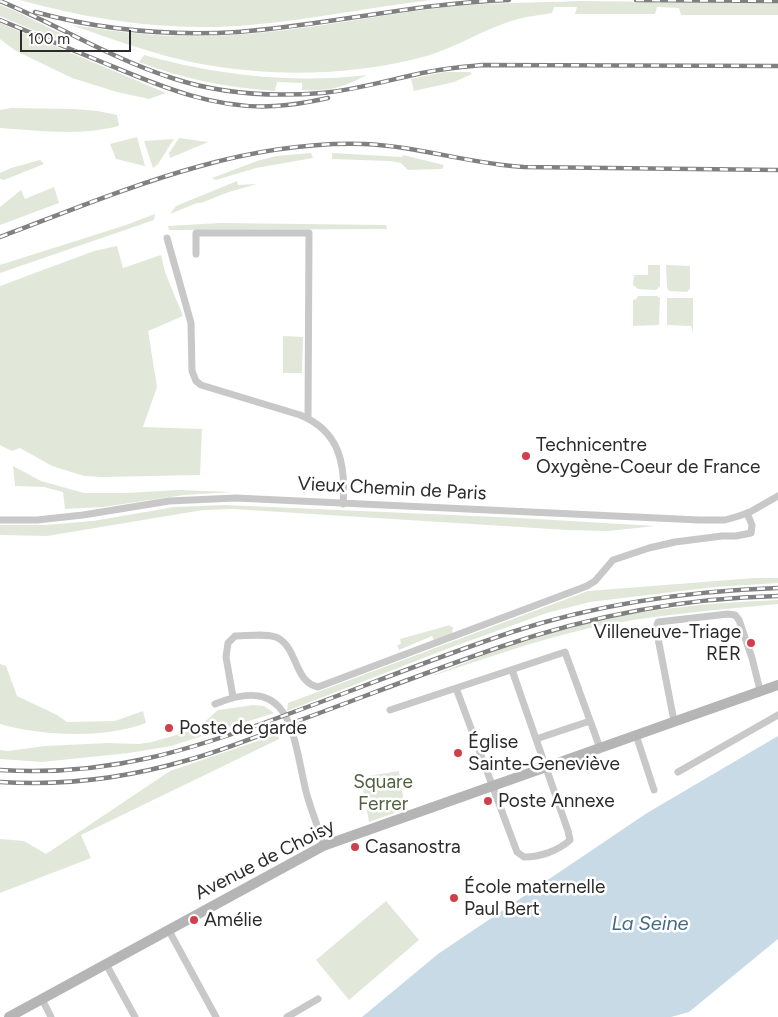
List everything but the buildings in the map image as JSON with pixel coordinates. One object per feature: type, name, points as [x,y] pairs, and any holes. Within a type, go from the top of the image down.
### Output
[{"type":"main road","name":"Avenue de Choisy","points":[[9,1017],[323,846],[778,685]]},
{"type":"street","points":[[196,254],[196,233],[309,233],[308,418]]},
{"type":"street","points":[[167,238],[191,323],[191,368],[196,381],[206,386],[308,418],[320,427],[338,448],[343,472],[343,504]]},
{"type":"street","name":"Vieux Chemin de Paris","points":[[0,520],[37,520],[83,515],[169,501],[203,499],[256,499],[681,520],[725,520],[747,514],[778,496]]},
{"type":"street","points":[[233,697],[226,657],[228,643],[235,636],[271,636],[278,638],[287,646],[306,682],[318,688],[587,586],[595,581],[613,560],[648,548],[675,542],[751,533],[752,525],[747,514]]},
{"type":"street","points":[[674,721],[656,628],[658,622],[735,615],[739,620],[752,658],[760,690]]},
{"type":"street","points":[[390,710],[565,652],[600,748]]},
{"type":"street","points":[[456,688],[517,852],[524,857],[533,857],[562,847],[570,840],[512,670]]},
{"type":"street","points":[[215,704],[244,694],[258,695],[272,700],[283,711],[292,732],[305,790],[323,846]]},
{"type":"street","points":[[678,772],[778,714]]},
{"type":"street","points":[[536,739],[590,720]]},
{"type":"street","points":[[636,735],[654,790]]},
{"type":"street","points":[[168,930],[216,1017]]},
{"type":"street","points":[[106,964],[135,1017]]},
{"type":"street","points":[[42,999],[51,1017]]},
{"type":"street","points":[[287,1017],[318,999]]},
{"type":"green space","points":[[20,0],[431,0],[273,23],[192,27],[163,26],[105,19]]},
{"type":"green space","points":[[579,1],[778,3],[778,15],[681,15],[679,8],[657,7],[655,14],[575,14],[577,7],[554,7],[552,13],[506,23],[447,49],[423,57],[368,68],[285,73],[229,68],[185,61],[71,25],[156,35],[217,36],[316,26],[464,5]]},
{"type":"green space","points":[[0,5],[68,37],[66,44],[0,16]]},
{"type":"green space","points":[[0,23],[166,93],[149,99],[117,92],[72,78],[16,51],[0,39]]},
{"type":"green space","points":[[144,55],[199,68],[254,76],[339,78],[367,75],[343,86],[328,89],[302,90],[302,83],[277,82],[275,91],[257,90],[206,82],[172,73],[139,62]]},
{"type":"green space","points":[[444,72],[470,72],[472,74],[454,82],[414,91],[411,79]]},
{"type":"green space","points":[[11,108],[98,111],[117,115],[119,126],[75,132],[0,128],[0,110]]},
{"type":"green space","points":[[137,137],[145,166],[116,159],[110,144]]},
{"type":"green space","points":[[179,138],[208,142],[170,158],[169,153]]},
{"type":"green space","points":[[174,139],[158,164],[153,168],[144,141]]},
{"type":"green space","points":[[311,153],[313,158],[256,168],[216,180],[212,178],[276,156]]},
{"type":"green space","points":[[332,153],[402,157],[403,155],[444,165],[442,169],[408,170],[401,163],[390,161],[332,159]]},
{"type":"green space","points":[[40,160],[44,164],[4,180],[0,179],[0,173]]},
{"type":"green space","points":[[237,181],[238,185],[257,184],[197,203],[170,214],[176,206]]},
{"type":"green space","points":[[54,187],[59,203],[0,225],[0,207],[21,190],[25,199]]},
{"type":"green space","points":[[155,214],[154,220],[0,273],[0,265]]},
{"type":"green space","points":[[220,223],[386,225],[387,229],[169,230],[168,226]]},
{"type":"green space","points":[[117,246],[123,268],[161,255],[165,272],[183,316],[148,331],[157,387],[143,427],[202,429],[200,475],[84,476],[52,466],[20,448],[12,451],[0,445],[0,286],[94,251]]},
{"type":"green space","points":[[648,265],[660,265],[660,286],[656,290],[638,289],[633,285],[634,275],[648,275]]},
{"type":"green space","points":[[666,265],[690,266],[690,289],[687,292],[669,291],[667,288]]},
{"type":"green space","points":[[638,296],[657,296],[660,298],[659,325],[633,326],[633,300]]},
{"type":"green space","points":[[667,298],[693,298],[693,332],[691,326],[667,325]]},
{"type":"green space","points":[[283,336],[303,337],[302,373],[283,373]]},
{"type":"green space","points":[[13,466],[41,481],[84,493],[178,490],[233,492],[184,495],[103,507],[65,509],[63,492],[44,487],[15,486]]},
{"type":"green space","points":[[225,505],[655,526],[608,531],[567,530],[233,509],[203,510],[47,536],[0,535],[0,525],[45,525],[93,521],[174,507]]},
{"type":"green space","points":[[755,578],[778,578],[778,583],[714,587],[590,602],[547,613],[452,647],[287,711],[288,703],[588,591]]},
{"type":"green space","points":[[778,600],[778,604],[660,616],[590,628],[527,645],[423,679],[537,636],[596,621],[687,606]]},
{"type":"green space","points":[[450,625],[453,627],[452,634],[434,640],[432,636],[399,650],[397,645],[401,644],[400,639]]},
{"type":"green space","points":[[0,664],[6,666],[17,696],[57,715],[67,722],[115,721],[143,711],[146,723],[111,732],[92,734],[35,731],[0,724]]},
{"type":"green space","points":[[253,705],[264,706],[274,713],[171,746],[129,753],[42,762],[0,759],[0,750],[8,751],[45,746],[108,743],[139,744],[152,742],[193,730],[218,710]]},
{"type":"green space","points":[[278,734],[279,739],[81,835],[91,858],[0,893],[0,839],[24,841],[46,854],[170,771]]},
{"type":"green space","name":"Square Ferrer","points":[[399,771],[405,809],[369,822],[361,777]]},
{"type":"green space","points":[[386,901],[419,940],[349,1000],[316,960]]},
{"type":"water","name":"La Seine","points":[[778,736],[778,939],[689,1012],[671,1017],[362,1017],[438,954],[647,813]]},
{"type":"railway","points":[[35,12],[110,27],[161,32],[212,33],[272,29],[440,5],[509,0]]},
{"type":"railway","points":[[636,0],[778,1]]},
{"type":"railway","points":[[0,1],[107,52],[150,70],[209,88],[246,93],[284,95],[335,92],[429,72],[482,65],[778,66]]},
{"type":"railway","points":[[0,20],[149,81],[211,101],[253,106],[275,106],[328,98]]},
{"type":"railway","points":[[0,237],[88,203],[178,172],[223,160],[316,145],[384,145],[524,167],[778,170]]},
{"type":"railway","points":[[0,770],[39,771],[77,769],[149,758],[255,726],[456,651],[544,622],[610,607],[677,596],[778,588]]},
{"type":"railway","points":[[0,782],[72,782],[142,772],[233,746],[476,655],[568,626],[672,605],[742,597],[778,596]]},
{"type":"place","name":"Technicentre Oxygène-Coeur de France","points":[[526,456]]},
{"type":"place","name":"Villeneuve-Triage RER","points":[[751,643]]},
{"type":"place","name":"Poste de garde","points":[[169,728]]},
{"type":"place","name":"Église Sainte-Geneviève","points":[[458,753]]},
{"type":"place","name":"Poste Annexe","points":[[488,801]]},
{"type":"place","name":"Casanostra","points":[[355,847]]},
{"type":"place","name":"École maternelle Paul Bert","points":[[454,898]]},
{"type":"place","name":"Amélie","points":[[194,920]]}]
